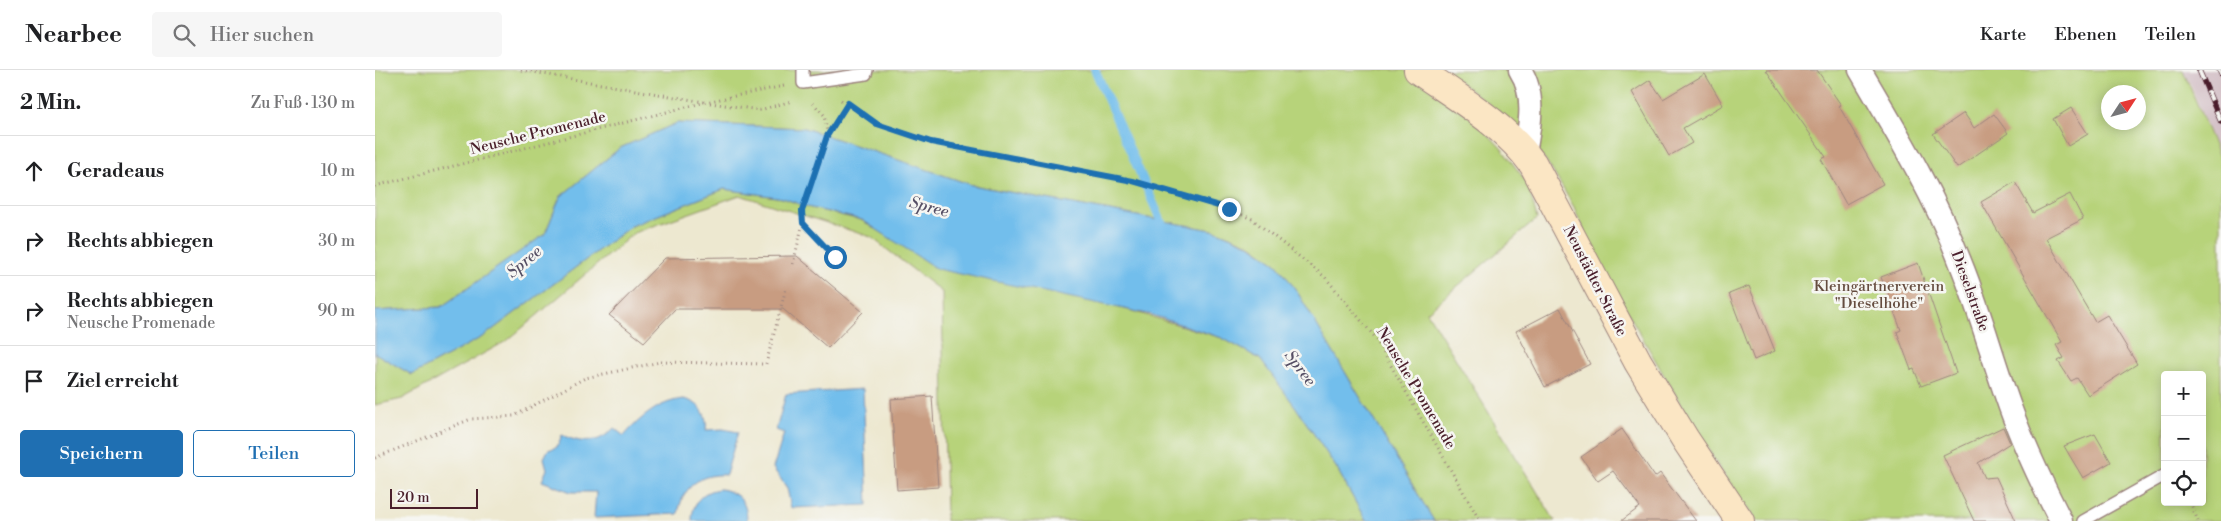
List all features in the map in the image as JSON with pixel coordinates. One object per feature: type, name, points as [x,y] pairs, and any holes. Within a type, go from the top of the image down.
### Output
[{"type":"street","name":"Neustädter Straße","points":[[1419,70],[1476,111],[1525,153],[1541,175],[1638,362],[1685,439],[1740,521]]},
{"type":"street","points":[[1519,70],[1529,95],[1530,112],[1525,153]]},
{"type":"street","name":"Dieselstraße","points":[[1860,70],[1907,151],[1962,264],[2010,409],[2041,483],[2061,521]]},
{"type":"lane","points":[[803,70],[803,83],[866,74],[867,70]]},
{"type":"lane","points":[[2083,521],[2161,477]]},
{"type":"path","name":"Neusche Promenade","points":[[521,70],[705,102]]},
{"type":"path","name":"Neusche Promenade","points":[[375,186],[705,102],[803,83],[848,103],[877,124],[931,142],[1133,181],[1165,189],[1229,209],[1252,219],[1325,277],[1374,336],[1480,521]]},
{"type":"path","points":[[705,102],[760,110],[793,101],[800,102]]},
{"type":"path","points":[[807,102],[813,103],[824,115],[827,136]]},
{"type":"path","points":[[793,264],[803,223],[802,211],[827,136],[848,103]]},
{"type":"path","points":[[803,223],[835,257]]},
{"type":"path","points":[[375,458],[471,419],[514,416],[585,378],[660,362],[766,364],[786,288]]},
{"type":"path","points":[[2192,506],[2198,521]]},
{"type":"shaded area","points":[[2183,70],[2221,70],[2221,162],[2191,86]]},
{"type":"green space","points":[[375,70],[1404,70],[1474,119],[1501,148],[1528,184],[1537,219],[1427,312],[1555,521],[1434,521],[1296,290],[1277,264],[1248,243],[1217,231],[972,185],[804,128],[677,123],[620,148],[560,197],[545,234],[441,307],[375,311]]},
{"type":"green space","name":"Kleingärtnerverein \"Dieselhöhe\"","points":[[1444,70],[2183,70],[2221,162],[2221,521],[1756,521],[1718,466],[1661,370],[1593,252],[1574,207],[1549,165],[1510,120]]},
{"type":"green space","points":[[724,189],[783,198],[807,207],[861,220],[893,239],[1222,338],[1260,359],[1295,406],[1336,467],[1366,521],[946,521],[942,292],[871,237],[740,195],[634,233],[508,340],[402,399],[375,405],[375,353],[412,375],[484,336],[631,226]]},
{"type":"water","name":"Spree","points":[[677,123],[804,128],[972,185],[1217,231],[1248,244],[1277,264],[1296,290],[1434,521],[1366,521],[1336,467],[1295,406],[1260,359],[1222,338],[1152,315],[937,269],[862,220],[807,207],[783,198],[724,189],[631,226],[484,336],[412,375],[375,353],[375,311],[441,307],[545,234],[560,197],[620,148]]},
{"type":"water","points":[[863,389],[868,505],[791,508],[787,488],[773,468],[784,433],[776,430],[786,394]]},
{"type":"water","points":[[683,399],[689,400],[701,409],[705,418],[706,430],[723,429],[738,432],[726,475],[708,477],[693,484],[683,497],[678,514],[594,518],[596,492],[571,492],[542,481],[547,469],[544,458],[548,450],[557,447],[562,435],[576,440],[589,441],[602,438],[614,428],[624,436],[650,412],[665,404]]},
{"type":"water","points":[[721,489],[733,493],[741,499],[747,514],[747,521],[692,521],[692,514],[699,499],[708,492]]},
{"type":"building","points":[[1766,70],[1817,70],[1841,105],[1839,106],[1883,184],[1846,204],[1821,159],[1826,157]]},
{"type":"building","points":[[1705,74],[1723,105],[1683,128],[1692,143],[1669,156],[1632,92],[1650,80],[1663,99]]},
{"type":"building","points":[[2071,108],[2088,134],[2068,146],[2053,119]]},
{"type":"building","points":[[1964,113],[1974,128],[1994,114],[2008,133],[1957,168],[1933,134]]},
{"type":"building","points":[[2015,182],[2033,213],[2070,194],[2083,219],[2046,238],[2095,322],[2107,315],[2137,364],[2088,395],[2077,378],[2071,381],[2058,361],[2064,358],[2056,345],[2062,342],[1981,202]]},
{"type":"building","points":[[797,256],[863,312],[828,348],[783,309],[675,309],[644,342],[609,315],[665,258]]},
{"type":"building","points":[[1918,263],[1956,373],[1921,386],[1914,369],[1911,370],[1897,332],[1901,330],[1881,277]]},
{"type":"building","points":[[1749,286],[1775,351],[1754,360],[1729,294]]},
{"type":"building","points":[[1560,308],[1590,364],[1545,387],[1516,331]]},
{"type":"building","points":[[932,396],[938,487],[897,490],[891,399]]},
{"type":"building","points":[[2003,427],[2010,443],[1978,463],[1985,478],[1996,477],[2016,521],[1974,521],[1943,455]]},
{"type":"building","points":[[1622,429],[1655,477],[1660,473],[1696,521],[1621,521],[1640,507],[1613,471],[1598,481],[1581,457]]},
{"type":"building","points":[[2095,434],[2111,462],[2083,478],[2064,446]]},
{"type":"waterway","points":[[1095,70],[1165,230]]},
{"type":"railway","points":[[2199,70],[2221,122]]},
{"type":"railway","points":[[2219,70],[2221,74]]},
{"type":"route","points":[[835,257],[803,223],[802,211],[827,136],[848,103],[877,124],[931,142],[1133,181],[1229,209]]}]
